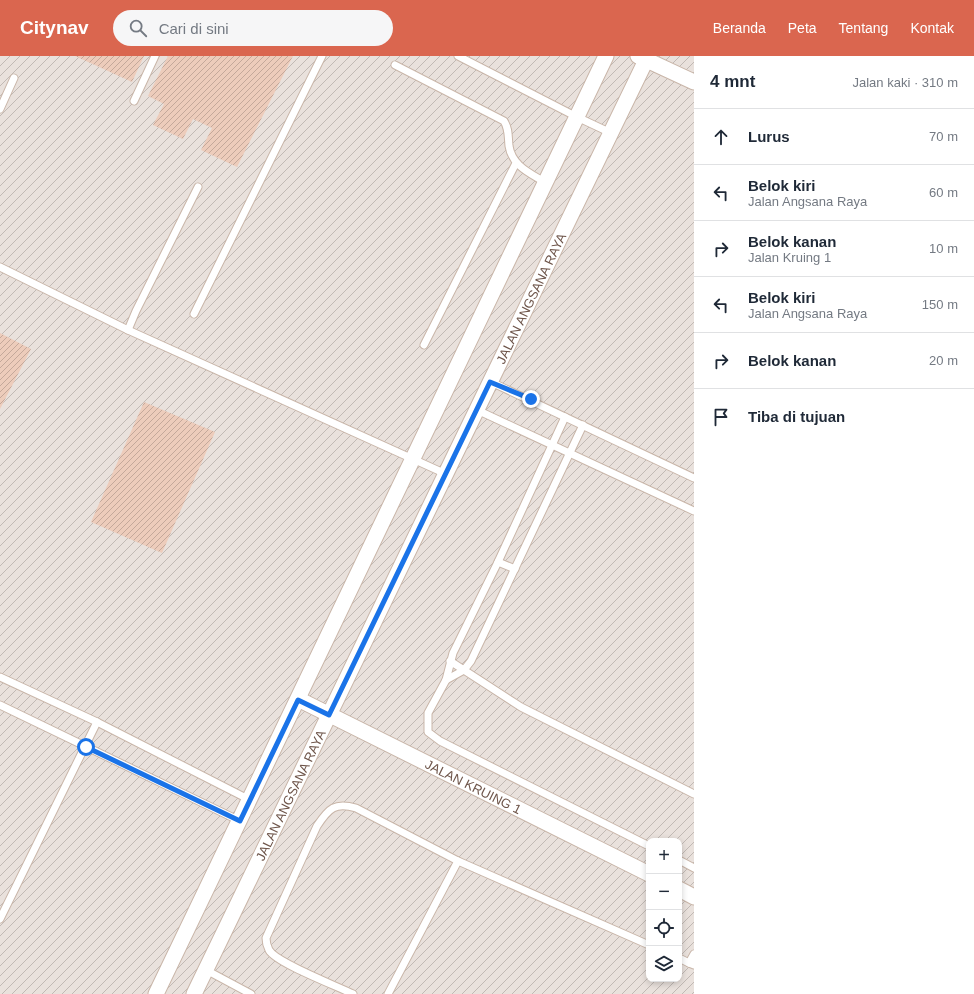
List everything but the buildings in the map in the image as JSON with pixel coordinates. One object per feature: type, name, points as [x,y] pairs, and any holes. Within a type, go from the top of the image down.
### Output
[{"type":"street","points":[[156,994],[606,56]]},
{"type":"street","points":[[644,57],[694,82]]},
{"type":"street","name":"JALAN ANGSANA RAYA","points":[[194,994],[611,133],[644,57]]},
{"type":"street","name":"JALAN KRUING 1","points":[[298,700],[646,873]]},
{"type":"street","points":[[682,890],[694,896]]},
{"type":"lane","points":[[134,101],[154,56]]},
{"type":"lane","points":[[194,314],[322,56]]},
{"type":"lane","points":[[458,56],[611,133]]},
{"type":"lane","points":[[395,65],[504,121],[509,131],[510,151],[516,163],[546,183]]},
{"type":"lane","points":[[0,109],[14,78]]},
{"type":"lane","points":[[424,345],[516,163]]},
{"type":"lane","points":[[128,330],[198,187]]},
{"type":"lane","points":[[0,267],[128,330],[446,474]]},
{"type":"lane","points":[[490,382],[694,478]]},
{"type":"lane","points":[[477,410],[694,511]]},
{"type":"lane","points":[[565,417],[551,444],[498,562],[450,661],[446,680],[428,713],[428,732],[432,737],[646,844]]},
{"type":"lane","points":[[446,680],[464,670],[471,661],[582,425]]},
{"type":"lane","points":[[498,562],[515,569]]},
{"type":"lane","points":[[450,661],[521,707],[694,794]]},
{"type":"lane","points":[[0,677],[97,722],[250,800]]},
{"type":"lane","points":[[0,705],[240,821]]},
{"type":"lane","points":[[0,919],[97,722]]},
{"type":"lane","points":[[353,994],[285,962],[272,954],[267,945],[267,933],[317,826],[326,814],[335,806],[345,804],[356,808],[458,861],[646,944]]},
{"type":"lane","points":[[388,994],[458,861]]},
{"type":"lane","points":[[682,862],[694,868]]},
{"type":"lane","points":[[682,960],[691,964],[694,954]]},
{"type":"lane","points":[[206,970],[251,994]]},
{"type":"shaded area","points":[[0,56],[694,56],[694,994],[0,994]]},
{"type":"route","points":[[86,747],[240,821],[298,700],[329,715],[490,382],[531,399]]}]
